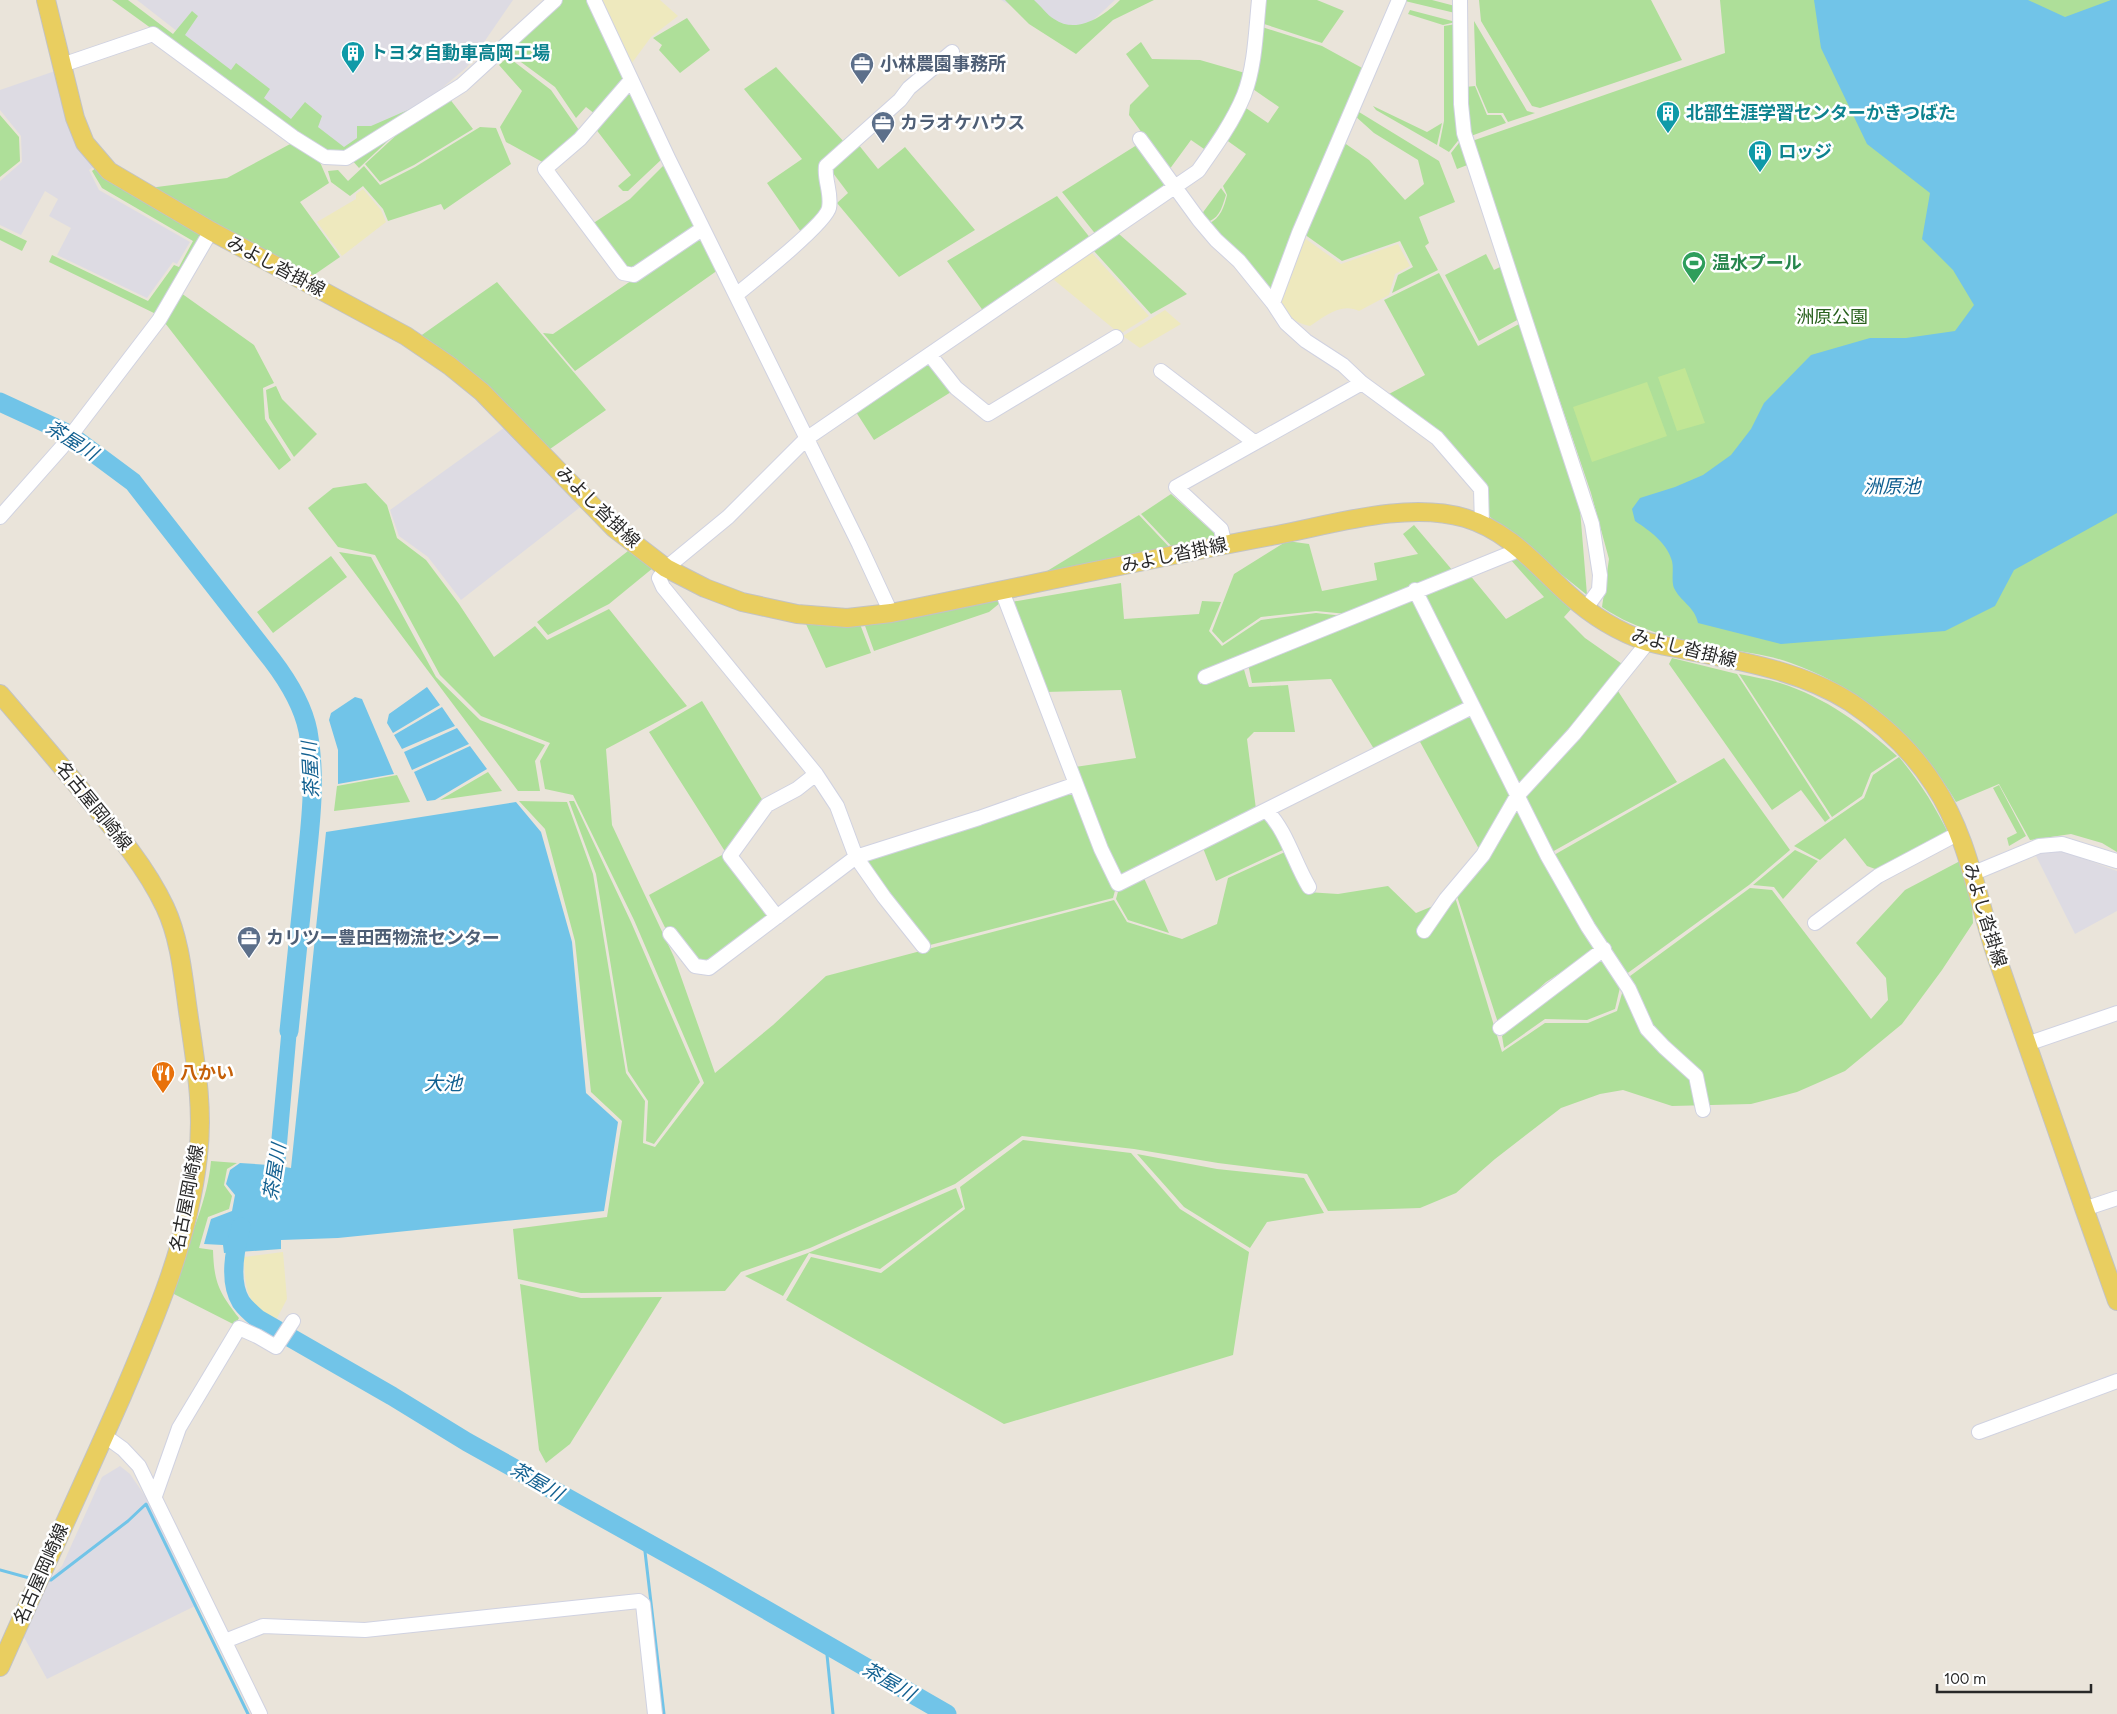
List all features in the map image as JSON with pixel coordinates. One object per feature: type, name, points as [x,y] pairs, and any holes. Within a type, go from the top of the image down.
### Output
[{"type":"main road","name":"みよし沓掛線","points":[[46,0],[75,118],[85,143],[96,159],[109,171],[211,231],[406,336],[450,366],[482,392],[614,528],[666,568],[705,588],[742,602],[797,614],[847,618],[891,614],[1225,545],[1390,514],[1415,512],[1443,513],[1482,525],[1506,537],[1569,595],[1614,628],[1648,642],[1758,665],[1792,675],[1823,687],[1847,701],[1884,728],[1920,765],[1938,792],[1959,833],[1974,873],[1982,911],[2117,1301]]},
{"type":"main road","name":"名古屋岡崎線","points":[[0,694],[121,838],[166,908],[179,950],[198,1072],[201,1106],[199,1147],[190,1206],[172,1273],[150,1332],[0,1667]]},
{"type":"street","points":[[62,65],[153,34],[293,137],[325,157],[346,158],[462,84],[555,0]]},
{"type":"street","points":[[594,0],[702,229],[859,544],[891,614]]},
{"type":"street","points":[[923,946],[884,897],[856,857],[837,806],[816,774],[663,587],[659,578],[666,568],[728,517],[806,439],[1198,171],[1220,140],[1244,94],[1253,53],[1259,0]]},
{"type":"street","points":[[1272,303],[1299,233],[1398,0]]},
{"type":"street","points":[[1460,0],[1461,104],[1464,133],[1592,524],[1600,576],[1599,590],[1586,608]]},
{"type":"street","points":[[736,295],[806,236],[829,210],[830,192],[824,175],[826,166],[900,100],[909,88],[952,52]]},
{"type":"street","points":[[631,80],[580,139],[545,169],[623,273],[634,275],[702,229]]},
{"type":"street","points":[[1140,139],[1216,240],[1239,261],[1286,324],[1306,341],[1343,365],[1362,383],[1437,438],[1481,488],[1482,525]]},
{"type":"street","points":[[0,517],[62,447],[160,320],[211,231]]},
{"type":"street","points":[[930,355],[956,388],[988,414],[1116,336]]},
{"type":"street","points":[[1160,371],[1254,442]]},
{"type":"street","points":[[1225,545],[1221,529],[1176,487],[1362,383]]},
{"type":"street","points":[[1205,677],[1415,590],[1521,549]]},
{"type":"street","points":[[1415,590],[1517,796],[1574,902],[1637,1003],[1647,1029],[1696,1076],[1703,1110]]},
{"type":"street","points":[[1002,591],[1101,849],[1118,884],[1472,707]]},
{"type":"street","points":[[1424,930],[1446,899],[1483,855],[1517,796],[1574,734],[1648,642]]},
{"type":"street","points":[[777,917],[730,856],[767,805],[797,790],[816,774]]},
{"type":"street","points":[[670,934],[695,966],[709,968],[856,857],[979,818],[1076,784]]},
{"type":"street","points":[[1267,811],[1275,820],[1309,887]]},
{"type":"street","points":[[1815,923],[1878,876],[1959,833]]},
{"type":"street","points":[[1974,873],[2039,846],[2062,844],[2117,861]]},
{"type":"street","points":[[1500,1028],[1604,949]]},
{"type":"street","points":[[2027,1044],[2117,1013]]},
{"type":"street","points":[[2084,1209],[2117,1198]]},
{"type":"street","points":[[155,1496],[179,1428],[240,1328],[276,1347],[293,1321]]},
{"type":"street","points":[[1979,1432],[2117,1381]]},
{"type":"street","points":[[104,1436],[123,1448],[139,1466],[260,1714]]},
{"type":"street","points":[[225,1641],[268,1625],[365,1630],[639,1601],[643,1604],[655,1714]]},
{"type":"shaded area","points":[[137,0],[513,0],[467,67],[422,105],[345,162]]},
{"type":"shaded area","points":[[1001,0],[1115,0],[1073,39]]},
{"type":"shaded area","points":[[58,70],[95,166],[89,170],[99,190],[190,242],[177,264],[173,262],[147,298],[57,255],[71,228],[49,216],[58,199],[45,191],[21,235],[0,225],[0,181],[22,162],[21,136],[0,110],[0,90]]},
{"type":"shaded area","points":[[508,425],[583,505],[461,600],[428,557],[399,536],[390,510]]},
{"type":"shaded area","points":[[2051,851],[2065,852],[2117,871],[2117,911],[2075,934],[2035,854]]},
{"type":"shaded area","points":[[120,1466],[130,1474],[147,1499],[197,1605],[47,1679],[24,1637],[50,1578],[62,1566],[102,1477]]},
{"type":"green space","points":[[112,0],[128,0],[173,34],[192,11],[198,16],[185,35],[231,70],[236,63],[270,89],[264,98],[291,119],[305,102],[322,116],[318,127],[344,147],[357,138],[357,126],[371,126],[417,106],[345,155],[325,154]]},
{"type":"green space","points":[[562,0],[588,0],[625,80],[595,114],[586,107],[576,118],[555,87],[506,51]]},
{"type":"green space","points":[[1005,0],[1034,0],[1054,19],[1072,25],[1090,22],[1120,0],[1154,0],[1113,20],[1076,54],[1029,24]]},
{"type":"green space","points":[[1264,0],[1317,0],[1344,11],[1322,43],[1261,23]]},
{"type":"green space","points":[[1401,0],[1432,0],[1455,6],[1455,13],[1405,1],[1359,112],[1439,161],[1455,202],[1419,217],[1429,243],[1425,246],[1438,270],[1392,293],[1398,275],[1413,267],[1400,241],[1342,261],[1304,234],[1343,142],[1369,160],[1405,200],[1424,184],[1418,160],[1374,133],[1354,115]]},
{"type":"green space","points":[[1479,0],[1651,0],[1682,60],[1540,108],[1532,106],[1481,21]]},
{"type":"green space","name":"洲原公園","points":[[1720,0],[2117,0],[2117,852],[2102,843],[2071,834],[2030,840],[1999,784],[1956,802],[1941,778],[1906,736],[1864,701],[1817,673],[1775,658],[1661,634],[1630,623],[1602,607],[1609,559],[1591,493],[1472,141],[1725,53]]},
{"type":"green space","points":[[1410,10],[1456,22],[1443,25],[1408,14]]},
{"type":"green space","points":[[687,18],[710,50],[680,73],[659,50],[662,45],[653,38]]},
{"type":"green space","points":[[1474,21],[1527,111],[1535,113],[1508,122],[1503,113],[1488,113],[1476,85]]},
{"type":"green space","points":[[1456,24],[1461,137],[1449,152],[1439,146],[1444,121],[1444,26]]},
{"type":"green space","points":[[1262,27],[1322,46],[1364,69],[1271,295],[1208,224],[1216,219],[1221,212],[1227,195],[1223,186],[1246,154],[1225,139],[1243,106],[1268,123],[1279,107],[1250,87]]},
{"type":"green space","points":[[1141,42],[1152,59],[1200,60],[1245,73],[1241,92],[1207,151],[1191,140],[1169,170],[1129,115],[1130,105],[1149,86],[1126,54]]},
{"type":"green space","points":[[508,57],[551,90],[581,133],[546,164],[506,142],[500,127],[522,91],[499,65]]},
{"type":"green space","points":[[776,67],[845,143],[823,162],[825,208],[801,232],[767,183],[802,159],[744,89]]},
{"type":"green space","points":[[1475,86],[1487,115],[1501,115],[1506,123],[1471,136],[1465,87]]},
{"type":"green space","points":[[630,88],[663,158],[628,191],[623,191],[618,186],[631,175],[595,128]]},
{"type":"green space","points":[[449,98],[473,129],[414,165],[380,182],[365,164],[415,118]]},
{"type":"green space","points":[[1373,106],[1427,132],[1442,123],[1437,145],[1376,110]]},
{"type":"green space","points":[[0,115],[19,137],[20,161],[0,177]]},
{"type":"green space","points":[[408,122],[359,168],[351,159]]},
{"type":"green space","points":[[480,127],[496,128],[511,164],[444,210],[441,204],[388,221],[383,209],[363,186],[350,196],[331,182],[328,171],[338,170],[348,181],[364,166],[380,185],[415,167]]},
{"type":"green space","points":[[1462,139],[1470,164],[1457,169],[1451,153]]},
{"type":"green space","points":[[292,143],[319,160],[329,183],[300,202],[340,257],[311,277],[149,188],[227,178]]},
{"type":"green space","points":[[1140,143],[1171,187],[1097,236],[1062,192]]},
{"type":"green space","points":[[858,144],[878,169],[905,147],[975,230],[899,277],[837,203],[848,193],[830,169]]},
{"type":"green space","points":[[666,163],[698,228],[633,271],[626,270],[592,224],[630,199]]},
{"type":"green space","points":[[97,167],[204,233],[158,315],[49,262],[52,255],[148,301],[174,265],[179,267],[193,241],[102,188],[92,171]]},
{"type":"green space","points":[[1221,188],[1226,195],[1222,208],[1215,218],[1207,222],[1201,215]]},
{"type":"green space","points":[[1057,196],[1091,239],[984,312],[947,261]]},
{"type":"green space","points":[[0,228],[27,241],[22,251],[0,240]]},
{"type":"green space","points":[[700,234],[718,270],[575,371],[543,333],[553,334]]},
{"type":"green space","points":[[1119,234],[1187,294],[1151,314],[1094,251]]},
{"type":"green space","points":[[1486,254],[1494,270],[1502,266],[1519,319],[1479,341],[1445,275]]},
{"type":"green space","points":[[1439,273],[1478,346],[1519,324],[1580,509],[1587,595],[1489,516],[1486,488],[1387,395],[1425,375],[1384,300]]},
{"type":"green space","points":[[497,282],[606,410],[550,449],[480,378],[419,337]]},
{"type":"green space","points":[[181,293],[254,345],[274,383],[263,388],[265,419],[291,460],[279,470],[165,323]]},
{"type":"green space","points":[[928,362],[951,392],[874,440],[856,412]]},
{"type":"green space","points":[[1685,368],[1705,423],[1677,431],[1658,377]]},
{"type":"green space","points":[[1647,382],[1667,436],[1592,462],[1573,407]]},
{"type":"green space","points":[[276,386],[282,399],[317,434],[294,457],[269,418],[266,390]]},
{"type":"green space","points":[[366,483],[387,505],[397,538],[426,560],[459,604],[494,657],[535,626],[547,640],[609,609],[687,706],[606,749],[612,825],[674,957],[715,1073],[773,1025],[826,976],[1114,900],[1127,922],[1182,939],[1217,924],[1228,878],[1285,852],[1307,892],[1338,894],[1388,886],[1416,913],[1455,897],[1502,1052],[1545,1023],[1588,1023],[1617,1011],[1626,979],[1750,888],[1772,890],[1871,1019],[1888,1000],[1886,978],[1856,943],[1905,890],[1960,861],[1972,902],[1973,923],[1942,970],[1902,1024],[1845,1071],[1797,1092],[1751,1104],[1672,1106],[1623,1090],[1600,1094],[1561,1108],[1495,1159],[1456,1193],[1420,1208],[1328,1211],[1307,1174],[1218,1163],[1134,1149],[1022,1136],[955,1184],[810,1248],[741,1272],[725,1291],[581,1293],[518,1279],[513,1229],[607,1217],[622,1121],[591,1092],[575,941],[545,829],[519,801],[567,802],[593,874],[626,1073],[645,1101],[643,1143],[655,1147],[704,1083],[634,920],[573,795],[545,789],[540,761],[550,743],[481,716],[440,675],[375,555],[338,547],[308,508],[333,488]]},
{"type":"green space","points":[[1171,494],[1214,533],[1214,539],[1174,549],[1141,514]]},
{"type":"green space","points":[[1139,515],[1172,550],[1034,579]]},
{"type":"green space","points":[[1414,525],[1453,571],[1347,614],[1316,611],[1261,617],[1223,643],[1212,631],[1234,574],[1287,541],[1309,544],[1322,591],[1377,580],[1374,563],[1418,554],[1403,534]]},
{"type":"green space","points":[[628,551],[653,568],[609,604],[548,635],[537,622]]},
{"type":"green space","points":[[339,552],[371,557],[436,677],[480,720],[545,745],[535,761],[540,791],[518,791]]},
{"type":"green space","points":[[1519,554],[1573,607],[1564,617],[1585,638],[1625,666],[1519,786],[1420,593],[1469,574],[1506,619],[1544,597],[1510,559]]},
{"type":"green space","points":[[331,556],[347,577],[273,633],[257,612]]},
{"type":"green space","points":[[1121,583],[1124,619],[1199,614],[1202,601],[1221,602],[1209,631],[1222,646],[1261,620],[1316,613],[1344,616],[1200,674],[1200,684],[1243,666],[1249,687],[1288,685],[1295,732],[1254,732],[1247,739],[1256,809],[1121,878],[1075,767],[1136,758],[1121,690],[1045,692],[1011,602]]},
{"type":"green space","points":[[1413,597],[1464,704],[1374,749],[1331,679],[1252,683],[1248,664]]},
{"type":"green space","points":[[998,598],[1000,603],[989,612],[874,651],[864,623]]},
{"type":"green space","points":[[806,624],[860,624],[871,653],[826,668]]},
{"type":"green space","points":[[1672,658],[1737,674],[1830,818],[1825,822],[1801,790],[1772,810],[1669,664]]},
{"type":"green space","points":[[1739,674],[1780,683],[1828,704],[1871,733],[1897,756],[1871,773],[1862,796],[1832,817]]},
{"type":"green space","points":[[1616,688],[1677,782],[1552,852],[1521,795]]},
{"type":"green space","points":[[702,701],[763,801],[726,853],[649,732]]},
{"type":"green space","points":[[1470,713],[1511,794],[1479,849],[1419,740]]},
{"type":"green space","points":[[1899,757],[1927,794],[1949,835],[1878,870],[1867,866],[1845,838],[1820,860],[1794,846],[1864,798],[1873,775]]},
{"type":"green space","points":[[1724,758],[1790,850],[1749,885],[1625,975],[1578,902],[1554,855]]},
{"type":"green space","points":[[488,772],[502,791],[440,800]]},
{"type":"green space","points":[[397,775],[410,802],[334,811],[337,786]]},
{"type":"green space","points":[[1999,785],[2026,836],[2009,846],[2007,838],[2017,833],[1993,788]]},
{"type":"green space","points":[[1073,791],[1116,887],[1113,898],[930,945],[888,894],[864,860]]},
{"type":"green space","points":[[569,801],[574,801],[631,922],[700,1082],[654,1144],[646,1141],[648,1101],[628,1071],[596,874]]},
{"type":"green space","points":[[1517,801],[1599,948],[1546,982],[1499,1026],[1455,890]]},
{"type":"green space","points":[[1266,815],[1285,849],[1216,881],[1203,848]]},
{"type":"green space","points":[[1795,850],[1818,861],[1783,899],[1774,887],[1753,885]]},
{"type":"green space","points":[[722,855],[771,917],[708,964],[682,962],[649,895]]},
{"type":"green space","points":[[1143,876],[1169,933],[1128,920],[1116,899],[1119,888]]},
{"type":"green space","points":[[1603,955],[1621,983],[1615,1009],[1587,1020],[1545,1019],[1504,1048],[1502,1036],[1541,1001]]},
{"type":"green space","points":[[1023,1140],[1131,1153],[1180,1209],[1249,1252],[1233,1355],[1004,1424],[786,1300],[811,1257],[881,1273],[965,1209],[960,1187]]},
{"type":"green space","points":[[1137,1154],[1217,1169],[1304,1178],[1324,1213],[1267,1222],[1250,1248],[1184,1207]]},
{"type":"green space","points":[[211,1161],[237,1163],[227,1169],[224,1185],[232,1196],[229,1209],[208,1217],[199,1248],[213,1250],[216,1279],[219,1287],[239,1318],[235,1325],[168,1291],[200,1211],[209,1178]]},
{"type":"green space","points":[[956,1188],[963,1207],[880,1269],[809,1253],[783,1296],[745,1276],[808,1253]]},
{"type":"green space","points":[[520,1284],[581,1298],[662,1297],[570,1444],[546,1463],[539,1450]]},
{"type":"sand","points":[[601,0],[660,0],[678,16],[651,37],[629,67]]},
{"type":"sand","points":[[363,189],[381,210],[386,222],[342,256],[317,222],[356,199],[356,194]]},
{"type":"sand","points":[[1303,237],[1341,264],[1398,244],[1410,266],[1395,274],[1389,295],[1359,311],[1346,308],[1339,309],[1310,326],[1292,318],[1281,300]]},
{"type":"sand","points":[[1092,253],[1149,316],[1120,334],[1053,279]]},
{"type":"sand","points":[[1165,310],[1181,324],[1140,348],[1123,336]]},
{"type":"sand","points":[[283,1252],[287,1299],[275,1322],[258,1309],[249,1295],[245,1278],[244,1257]]},
{"type":"water","name":"洲原池","points":[[1814,0],[2028,0],[2065,17],[2111,0],[2117,0],[2117,513],[2014,570],[1995,606],[1945,631],[1781,644],[1698,623],[1691,608],[1674,588],[1673,567],[1670,555],[1652,533],[1635,521],[1632,509],[1640,498],[1675,487],[1703,475],[1731,455],[1751,429],[1764,403],[1811,355],[1870,338],[1906,338],[1955,331],[1974,305],[1953,270],[1922,239],[1930,193],[1867,144],[1821,48]]},
{"type":"water","points":[[427,687],[440,705],[393,733],[387,723],[389,714]]},
{"type":"water","points":[[355,697],[362,699],[394,774],[338,784],[338,750],[329,720],[331,713]]},
{"type":"water","points":[[442,707],[455,726],[402,749],[394,735]]},
{"type":"water","points":[[457,728],[469,744],[412,770],[404,752]]},
{"type":"water","points":[[470,746],[487,769],[435,800],[427,801],[414,772]]},
{"type":"water","name":"大池","points":[[516,802],[541,832],[572,942],[586,1093],[618,1122],[604,1211],[338,1238],[281,1240],[281,1249],[224,1253],[223,1245],[204,1244],[211,1219],[232,1211],[235,1195],[226,1184],[230,1170],[240,1163],[269,1165],[284,1004],[299,1006],[285,1167],[291,1168],[326,832]]},
{"type":"waterway","name":"茶屋川","points":[[0,402],[67,433],[133,482],[272,660],[284,676],[299,703],[306,722],[311,749],[312,804],[289,1031]]},
{"type":"waterway","name":"茶屋川","points":[[241,1227],[235,1255],[235,1285],[241,1302],[258,1319],[392,1396],[467,1442],[709,1577],[947,1714]]},
{"type":"waterway","points":[[46,1580],[51,1580],[128,1521],[146,1504],[248,1714]]},
{"type":"waterway","points":[[644,1543],[664,1714]]},
{"type":"waterway","points":[[0,1570],[33,1579]]},
{"type":"waterway","points":[[826,1645],[833,1714]]},
{"type":"place","name":"トヨタ自動車高岡工場","points":[[353,74]]},
{"type":"place","name":"小林農園事務所","points":[[862,85]]},
{"type":"place","name":"北部生涯学習センターかきつばた","points":[[1668,134]]},
{"type":"place","name":"カラオケハウス","points":[[883,144]]},
{"type":"place","name":"ロッジ","points":[[1760,173]]},
{"type":"place","name":"温水プール","points":[[1694,284]]},
{"type":"place","name":"カリツー豊田西物流センター","points":[[249,959]]},
{"type":"place","name":"八かい","points":[[163,1094]]}]
